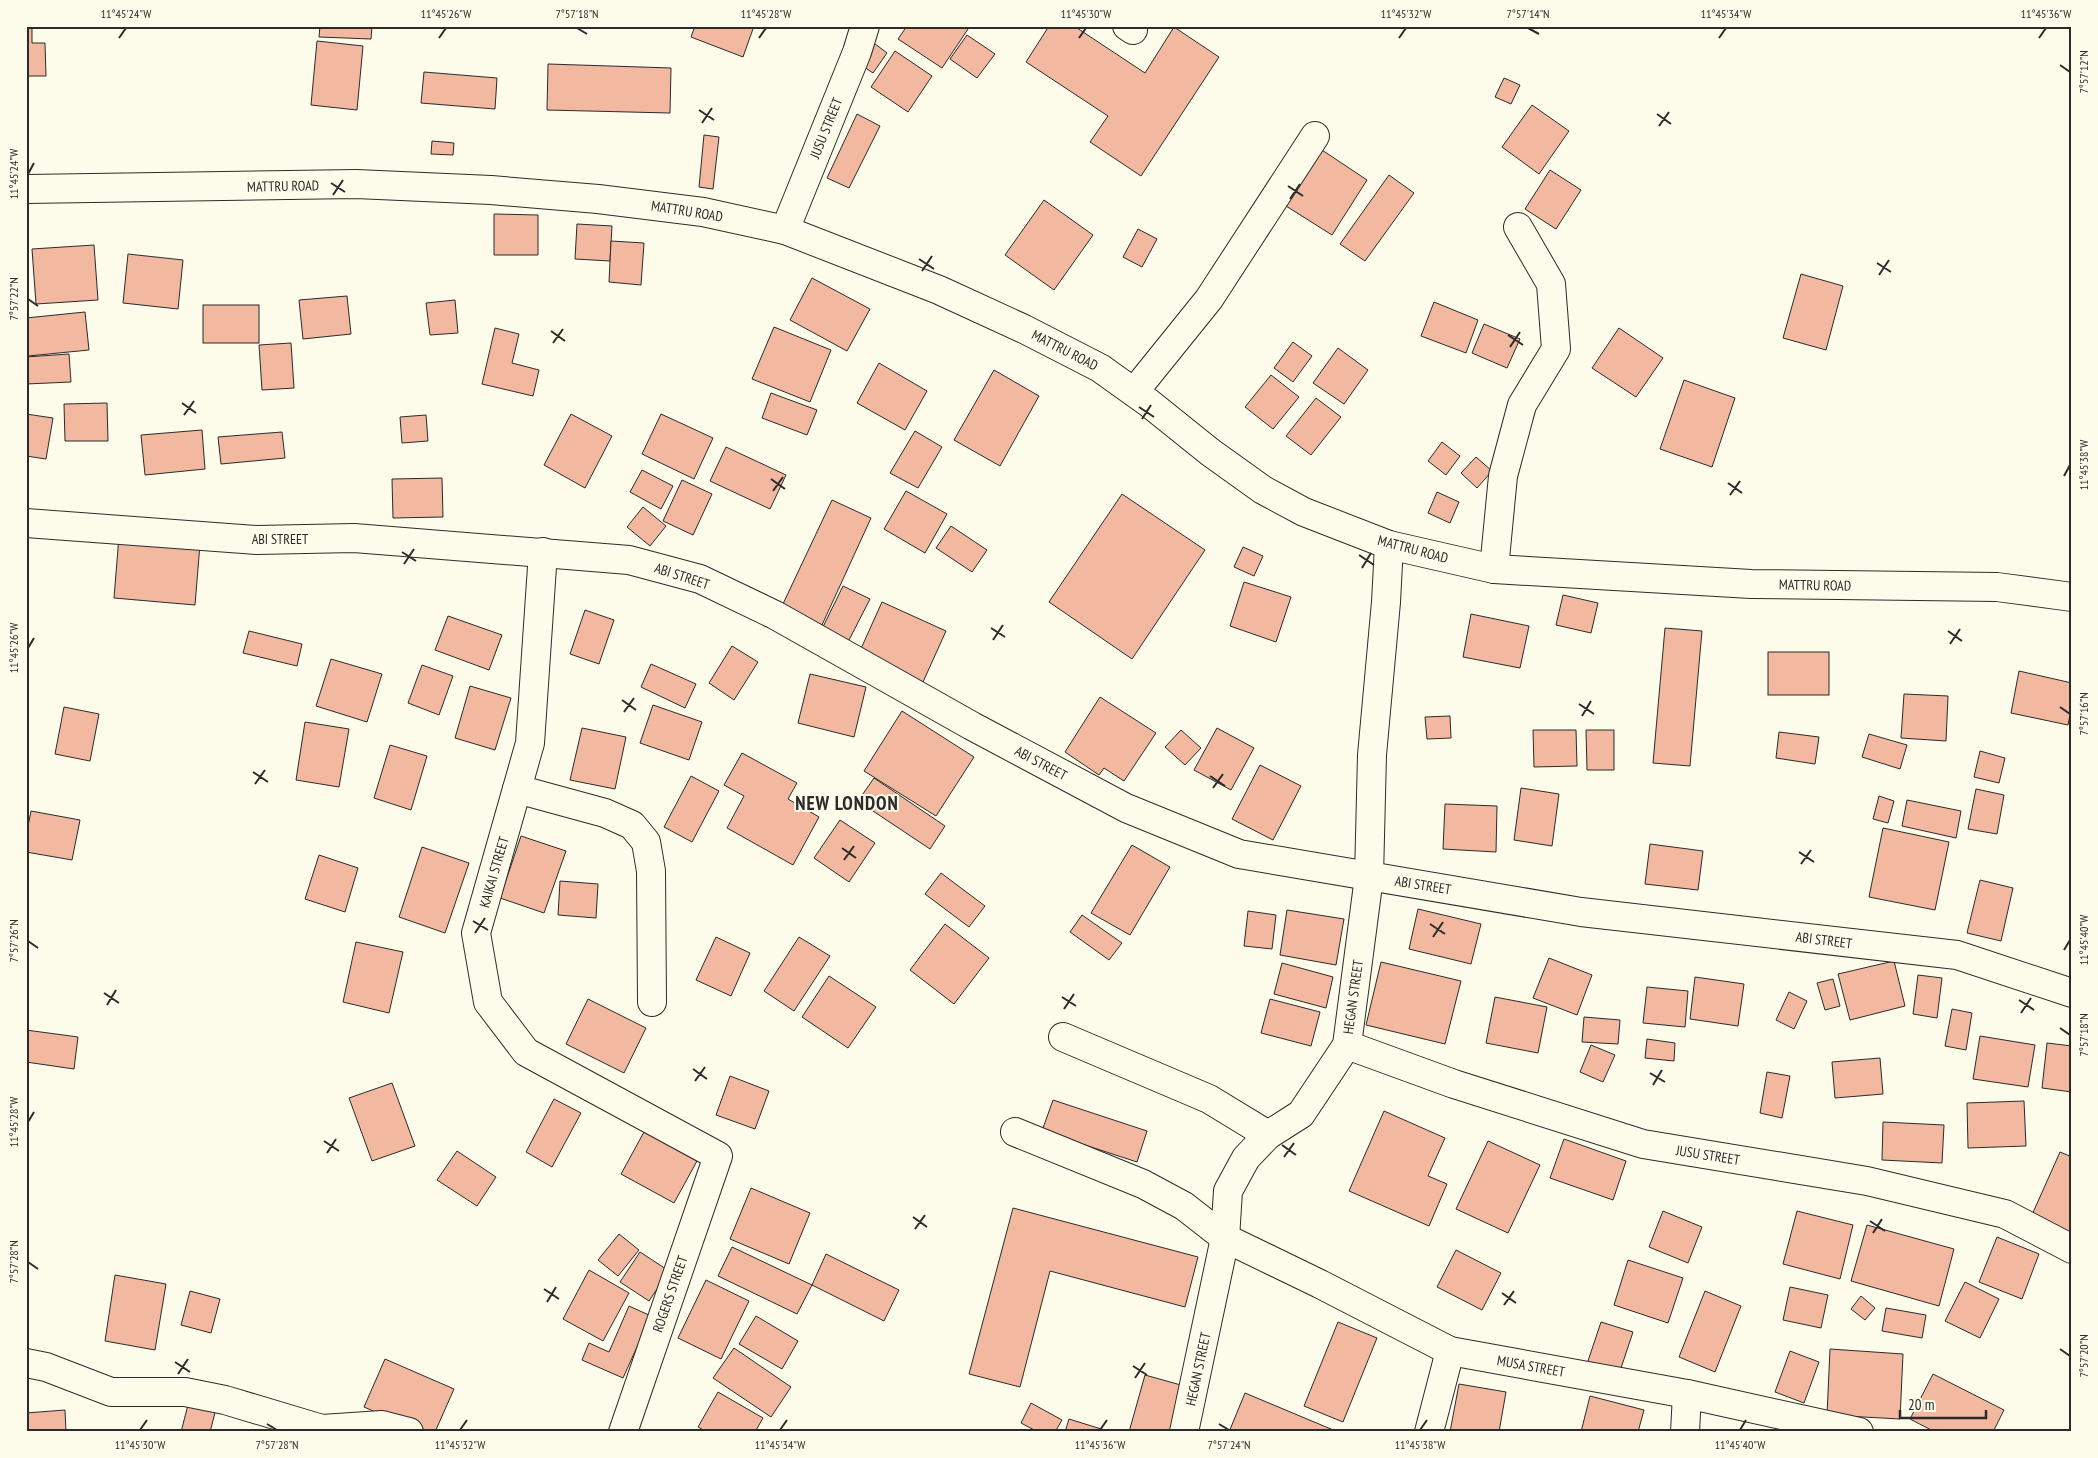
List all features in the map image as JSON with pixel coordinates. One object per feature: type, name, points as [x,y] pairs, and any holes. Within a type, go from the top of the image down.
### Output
[{"type":"street","name":"JUSU STREET","points":[[785,230],[858,52],[865,26]]},
{"type":"street","points":[[1134,392],[1208,299],[1315,136]]},
{"type":"street","name":"MATTRU ROAD","points":[[26,189],[356,184],[490,190],[703,212],[785,230],[939,290],[998,317],[1100,368],[1263,490],[1304,512],[1389,545],[1494,569],[1751,584],[1997,587],[2072,598]]},
{"type":"street","points":[[1494,569],[1503,476],[1522,405],[1556,349],[1551,284],[1518,227]]},
{"type":"street","name":"ABI STREET","points":[[26,523],[256,540],[354,538],[629,560],[700,579],[775,615],[972,726],[1126,808],[1239,854],[1581,912],[1957,955],[2072,993]]},
{"type":"street","name":"HEGAN STREET","points":[[1184,1432],[1225,1238],[1228,1191],[1246,1158],[1268,1135],[1301,1114],[1347,1046],[1370,877],[1372,755],[1386,602],[1389,545]]},
{"type":"street","name":"KAIKAI STREET","points":[[543,552],[530,743],[476,933],[488,1002],[526,1052],[718,1156]]},
{"type":"street","points":[[517,789],[605,812],[632,826],[646,842],[651,871],[652,1002]]},
{"type":"street","points":[[1063,1037],[1209,1099],[1268,1135]]},
{"type":"street","name":"JUSU STREET","points":[[1347,1046],[1454,1084],[1643,1144],[1867,1181],[2004,1214],[2072,1249]]},
{"type":"street","name":"MUSA STREET","points":[[1015,1132],[1142,1184],[1184,1206],[1225,1238],[1320,1284],[1450,1351],[1687,1394],[1858,1432]]},
{"type":"street","name":"ROGERS STREET","points":[[623,1432],[718,1156]]},
{"type":"street","points":[[1429,1432],[1450,1351]]},
{"type":"street","points":[[26,1363],[46,1367],[111,1392],[185,1392],[225,1400],[322,1430],[382,1425],[409,1432]]},
{"type":"street","points":[[1685,1432],[1687,1394]]},
{"type":"building","points":[[26,26],[32,26],[32,43],[45,43],[46,76],[26,76]]},
{"type":"building","points":[[320,26],[372,26],[371,39],[319,37]]},
{"type":"building","points":[[695,26],[754,26],[743,57],[691,37]]},
{"type":"building","points":[[907,26],[964,26],[968,29],[942,68],[898,39]]},
{"type":"building","points":[[1049,26],[1074,26],[1145,73],[1174,27],[1219,57],[1141,176],[1090,142],[1108,116],[1026,62]]},
{"type":"building","points":[[967,35],[995,54],[977,78],[950,59]]},
{"type":"building","points":[[870,40],[887,53],[873,73],[855,61]]},
{"type":"building","points":[[317,41],[363,46],[357,110],[311,105]]},
{"type":"building","points":[[895,51],[932,76],[908,112],[871,87]]},
{"type":"building","points":[[548,64],[671,68],[670,113],[547,110]]},
{"type":"building","points":[[424,72],[497,78],[495,109],[421,103]]},
{"type":"building","points":[[1504,78],[1520,85],[1511,104],[1495,97]]},
{"type":"building","points":[[1532,105],[1569,131],[1539,174],[1502,147]]},
{"type":"building","points":[[857,114],[880,126],[849,188],[827,178]]},
{"type":"building","points":[[704,135],[719,137],[713,189],[699,187]]},
{"type":"building","points":[[432,141],[454,143],[453,155],[431,154]]},
{"type":"building","points":[[1322,150],[1367,180],[1332,235],[1286,206]]},
{"type":"building","points":[[1550,170],[1581,190],[1556,229],[1525,209]]},
{"type":"building","points":[[1389,175],[1414,193],[1365,261],[1340,244]]},
{"type":"building","points":[[1044,200],[1093,235],[1054,290],[1005,255]]},
{"type":"building","points":[[494,214],[538,215],[538,255],[494,255]]},
{"type":"building","points":[[577,224],[612,226],[610,261],[575,259]]},
{"type":"building","points":[[1138,229],[1157,239],[1142,267],[1123,257]]},
{"type":"building","points":[[611,241],[644,243],[641,285],[609,282]]},
{"type":"building","points":[[94,245],[98,300],[36,304],[32,249]]},
{"type":"building","points":[[128,254],[183,260],[178,309],[123,303]]},
{"type":"building","points":[[1801,274],[1843,286],[1826,350],[1783,338]]},
{"type":"building","points":[[812,278],[870,309],[847,351],[790,320]]},
{"type":"building","points":[[347,296],[351,334],[303,339],[299,300]]},
{"type":"building","points":[[455,300],[458,333],[430,335],[426,303]]},
{"type":"building","points":[[1434,302],[1478,320],[1466,353],[1421,336]]},
{"type":"building","points":[[203,305],[259,305],[259,343],[203,343]]},
{"type":"building","points":[[85,312],[89,350],[28,356],[26,318]]},
{"type":"building","points":[[1484,324],[1520,339],[1507,368],[1472,353]]},
{"type":"building","points":[[774,327],[831,350],[810,402],[752,379]]},
{"type":"building","points":[[495,328],[519,334],[512,363],[539,370],[533,396],[482,384]]},
{"type":"building","points":[[1619,328],[1663,358],[1636,397],[1592,368]]},
{"type":"building","points":[[1293,342],[1312,356],[1293,382],[1274,368]]},
{"type":"building","points":[[291,343],[294,388],[262,390],[259,345]]},
{"type":"building","points":[[1338,348],[1368,370],[1344,404],[1313,383]]},
{"type":"building","points":[[69,354],[71,382],[26,384],[26,357]]},
{"type":"building","points":[[879,363],[927,391],[905,430],[857,403]]},
{"type":"building","points":[[994,370],[1039,396],[1000,466],[954,440]]},
{"type":"building","points":[[1271,375],[1299,397],[1273,429],[1245,407]]},
{"type":"building","points":[[1684,380],[1735,398],[1712,467],[1660,449]]},
{"type":"building","points":[[771,393],[817,410],[807,435],[762,418]]},
{"type":"building","points":[[1316,398],[1341,417],[1311,455],[1286,436]]},
{"type":"building","points":[[107,403],[108,441],[65,441],[64,404]]},
{"type":"building","points":[[26,414],[53,418],[46,459],[26,456]]},
{"type":"building","points":[[571,414],[612,436],[585,488],[544,465]]},
{"type":"building","points":[[661,414],[713,438],[694,479],[642,454]]},
{"type":"building","points":[[426,415],[428,441],[402,443],[400,417]]},
{"type":"building","points":[[202,430],[205,469],[145,475],[141,435]]},
{"type":"building","points":[[915,431],[942,447],[918,488],[890,473]]},
{"type":"building","points":[[282,432],[285,458],[221,464],[218,437]]},
{"type":"building","points":[[1442,442],[1460,456],[1446,475],[1428,461]]},
{"type":"building","points":[[726,447],[786,475],[770,509],[710,481]]},
{"type":"building","points":[[1476,457],[1492,471],[1477,488],[1461,473]]},
{"type":"building","points":[[642,470],[673,486],[661,509],[630,492]]},
{"type":"building","points":[[442,478],[443,517],[393,518],[392,479]]},
{"type":"building","points":[[682,480],[712,494],[693,535],[663,521]]},
{"type":"building","points":[[906,491],[947,514],[925,553],[884,529]]},
{"type":"building","points":[[1437,492],[1459,502],[1450,523],[1428,513]]},
{"type":"building","points":[[1122,494],[1205,550],[1132,659],[1049,602]]},
{"type":"building","points":[[832,500],[871,518],[822,625],[782,606]]},
{"type":"building","points":[[643,507],[666,526],[650,546],[627,527]]},
{"type":"building","points":[[951,526],[987,550],[972,572],[936,548]]},
{"type":"building","points":[[119,536],[200,544],[195,605],[114,598]]},
{"type":"building","points":[[1243,547],[1263,556],[1254,576],[1234,567]]},
{"type":"building","points":[[1244,582],[1291,597],[1276,642],[1230,626]]},
{"type":"building","points":[[843,586],[870,599],[848,642],[822,629]]},
{"type":"building","points":[[1563,595],[1598,603],[1591,633],[1556,625]]},
{"type":"building","points":[[882,602],[946,631],[923,682],[859,653]]},
{"type":"building","points":[[585,610],[614,620],[599,664],[570,654]]},
{"type":"building","points":[[1471,614],[1529,626],[1520,668],[1463,657]]},
{"type":"building","points":[[448,616],[502,635],[489,670],[435,650]]},
{"type":"building","points":[[1665,628],[1702,631],[1690,766],[1653,763]]},
{"type":"building","points":[[249,631],[302,644],[297,666],[243,653]]},
{"type":"building","points":[[732,646],[758,662],[734,700],[709,683]]},
{"type":"building","points":[[1768,652],[1829,652],[1829,695],[1768,695]]},
{"type":"building","points":[[331,659],[382,674],[367,722],[316,706]]},
{"type":"building","points":[[651,664],[696,684],[685,708],[641,687]]},
{"type":"building","points":[[422,665],[453,676],[439,715],[408,703]]},
{"type":"building","points":[[2019,671],[2072,683],[2072,704],[2068,725],[2011,713]]},
{"type":"building","points":[[810,674],[866,687],[854,737],[798,723]]},
{"type":"building","points":[[470,686],[511,698],[495,750],[455,738]]},
{"type":"building","points":[[1904,694],[1948,696],[1946,741],[1901,738]]},
{"type":"building","points":[[1100,697],[1156,733],[1124,781],[1104,768],[1099,775],[1065,752]]},
{"type":"building","points":[[653,705],[702,722],[689,760],[640,743]]},
{"type":"building","points":[[64,707],[99,714],[90,761],[55,754]]},
{"type":"building","points":[[902,711],[974,757],[936,816],[864,771]]},
{"type":"building","points":[[1450,716],[1451,738],[1427,739],[1425,717]]},
{"type":"building","points":[[305,722],[349,729],[339,787],[296,780]]},
{"type":"building","points":[[582,728],[626,737],[615,789],[570,780]]},
{"type":"building","points":[[1217,728],[1254,748],[1231,790],[1194,770]]},
{"type":"building","points":[[1181,730],[1201,748],[1185,765],[1165,747]]},
{"type":"building","points":[[1533,730],[1576,730],[1577,766],[1534,767]]},
{"type":"building","points":[[1586,730],[1614,730],[1614,770],[1587,770]]},
{"type":"building","points":[[1779,732],[1819,737],[1815,764],[1776,758]]},
{"type":"building","points":[[1869,734],[1907,745],[1900,769],[1862,757]]},
{"type":"building","points":[[390,745],[427,756],[411,810],[374,798]]},
{"type":"building","points":[[1980,751],[2005,758],[1999,783],[1974,777]]},
{"type":"building","points":[[742,753],[797,783],[788,799],[819,817],[793,865],[727,828],[744,796],[724,785]]},
{"type":"building","points":[[1260,765],[1301,786],[1273,840],[1232,819]]},
{"type":"building","points":[[691,776],[719,791],[692,842],[664,827]]},
{"type":"building","points":[[874,778],[945,826],[930,849],[858,801]]},
{"type":"building","points":[[1521,788],[1559,794],[1552,846],[1514,840]]},
{"type":"building","points":[[1976,789],[2004,795],[1997,834],[1968,829]]},
{"type":"building","points":[[1879,796],[1894,801],[1888,823],[1873,819]]},
{"type":"building","points":[[1907,800],[1961,811],[1956,838],[1902,826]]},
{"type":"building","points":[[1445,804],[1497,806],[1496,852],[1443,849]]},
{"type":"building","points":[[31,811],[80,820],[72,860],[26,852],[26,836]]},
{"type":"building","points":[[840,820],[875,843],[849,882],[814,858]]},
{"type":"building","points":[[1883,828],[1949,842],[1935,910],[1869,897]]},
{"type":"building","points":[[521,836],[566,851],[544,913],[500,898]]},
{"type":"building","points":[[1650,844],[1703,851],[1698,890],[1645,884]]},
{"type":"building","points":[[1132,845],[1170,867],[1130,935],[1091,913]]},
{"type":"building","points":[[422,847],[469,863],[445,933],[399,917]]},
{"type":"building","points":[[319,855],[358,868],[345,912],[305,899]]},
{"type":"building","points":[[941,873],[985,906],[969,927],[925,894]]},
{"type":"building","points":[[1980,880],[2013,888],[2001,941],[1967,933]]},
{"type":"building","points":[[560,881],[598,884],[596,918],[558,915]]},
{"type":"building","points":[[1418,909],[1481,924],[1471,964],[1409,949]]},
{"type":"building","points":[[1287,910],[1344,919],[1336,965],[1280,955]]},
{"type":"building","points":[[1248,911],[1276,915],[1272,949],[1244,946]]},
{"type":"building","points":[[1082,915],[1122,943],[1109,960],[1070,932]]},
{"type":"building","points":[[945,924],[989,958],[954,1004],[910,970]]},
{"type":"building","points":[[716,937],[750,953],[731,996],[696,980]]},
{"type":"building","points":[[799,937],[830,956],[794,1011],[764,991]]},
{"type":"building","points":[[356,942],[403,952],[389,1013],[343,1002]]},
{"type":"building","points":[[1549,958],[1592,975],[1577,1015],[1533,998]]},
{"type":"building","points":[[1894,961],[1905,1006],[1850,1020],[1838,974]]},
{"type":"building","points":[[1381,962],[1461,981],[1445,1044],[1366,1025]]},
{"type":"building","points":[[1282,963],[1333,977],[1326,1008],[1274,994]]},
{"type":"building","points":[[1918,975],[1942,978],[1937,1018],[1913,1014]]},
{"type":"building","points":[[829,976],[876,1007],[848,1048],[802,1017]]},
{"type":"building","points":[[1695,977],[1744,984],[1738,1026],[1690,1019]]},
{"type":"building","points":[[1833,979],[1840,1006],[1825,1010],[1817,983]]},
{"type":"building","points":[[1647,987],[1688,991],[1685,1027],[1643,1023]]},
{"type":"building","points":[[1789,992],[1807,1001],[1794,1029],[1776,1020]]},
{"type":"building","points":[[1495,997],[1547,1007],[1538,1053],[1486,1043]]},
{"type":"building","points":[[588,999],[646,1028],[624,1073],[566,1044]]},
{"type":"building","points":[[1270,999],[1320,1012],[1311,1046],[1261,1033]]},
{"type":"building","points":[[1952,1009],[1972,1013],[1966,1050],[1945,1046]]},
{"type":"building","points":[[1584,1017],[1620,1020],[1618,1044],[1582,1042]]},
{"type":"building","points":[[26,1030],[78,1037],[74,1069],[26,1062]]},
{"type":"building","points":[[1980,1036],[2035,1045],[2028,1087],[1973,1079]]},
{"type":"building","points":[[1647,1039],[1675,1043],[1674,1061],[1645,1058]]},
{"type":"building","points":[[2047,1043],[2072,1046],[2072,1092],[2042,1088]]},
{"type":"building","points":[[1591,1045],[1615,1055],[1603,1082],[1580,1072]]},
{"type":"building","points":[[1880,1058],[1883,1094],[1835,1098],[1832,1062]]},
{"type":"building","points":[[1767,1072],[1790,1076],[1782,1118],[1760,1113]]},
{"type":"building","points":[[730,1076],[769,1091],[755,1129],[716,1115]]},
{"type":"building","points":[[392,1083],[415,1146],[372,1161],[349,1098]]},
{"type":"building","points":[[554,1099],[581,1113],[552,1167],[526,1152]]},
{"type":"building","points":[[1053,1100],[1147,1131],[1137,1162],[1042,1131]]},
{"type":"building","points":[[2024,1101],[2026,1146],[1968,1148],[1967,1103]]},
{"type":"building","points":[[1384,1111],[1445,1138],[1428,1176],[1447,1184],[1429,1226],[1349,1191]]},
{"type":"building","points":[[1883,1122],[1944,1125],[1942,1163],[1882,1160]]},
{"type":"building","points":[[644,1132],[697,1161],[674,1203],[621,1174]]},
{"type":"building","points":[[1564,1139],[1626,1161],[1613,1200],[1550,1178]]},
{"type":"building","points":[[1488,1141],[1540,1165],[1508,1233],[1456,1209]]},
{"type":"building","points":[[457,1151],[496,1177],[477,1206],[437,1180]]},
{"type":"building","points":[[2060,1152],[2072,1157],[2072,1236],[2031,1217]]},
{"type":"building","points":[[751,1188],[810,1213],[789,1264],[730,1239]]},
{"type":"building","points":[[1013,1208],[1198,1257],[1185,1307],[1050,1271],[1020,1387],[969,1374]]},
{"type":"building","points":[[1663,1211],[1702,1227],[1688,1263],[1649,1247]]},
{"type":"building","points":[[1797,1211],[1853,1225],[1840,1279],[1783,1264]]},
{"type":"building","points":[[1867,1225],[1954,1249],[1939,1306],[1851,1281]]},
{"type":"building","points":[[619,1234],[639,1250],[618,1276],[598,1260]]},
{"type":"building","points":[[1997,1237],[2039,1254],[2022,1299],[1979,1282]]},
{"type":"building","points":[[732,1247],[812,1285],[797,1314],[718,1276]]},
{"type":"building","points":[[1456,1250],[1501,1273],[1482,1310],[1437,1287]]},
{"type":"building","points":[[640,1252],[669,1271],[649,1301],[620,1282]]},
{"type":"building","points":[[826,1254],[899,1290],[884,1321],[812,1285]]},
{"type":"building","points":[[1628,1260],[1683,1278],[1668,1323],[1614,1305]]},
{"type":"building","points":[[589,1270],[629,1293],[603,1341],[563,1319]]},
{"type":"building","points":[[115,1275],[166,1284],[155,1350],[105,1341]]},
{"type":"building","points":[[706,1280],[749,1301],[721,1359],[678,1338]]},
{"type":"building","points":[[1965,1282],[1999,1299],[1980,1338],[1945,1321]]},
{"type":"building","points":[[1790,1287],[1828,1295],[1821,1328],[1783,1320]]},
{"type":"building","points":[[190,1291],[220,1299],[211,1333],[181,1325]]},
{"type":"building","points":[[1705,1291],[1741,1306],[1715,1372],[1679,1357]]},
{"type":"building","points":[[1861,1296],[1875,1308],[1865,1320],[1851,1309]]},
{"type":"building","points":[[629,1306],[651,1316],[623,1378],[582,1360],[589,1343],[609,1352]]},
{"type":"building","points":[[1886,1308],[1926,1315],[1922,1338],[1882,1331]]},
{"type":"building","points":[[756,1316],[798,1341],[782,1369],[739,1344]]},
{"type":"building","points":[[1338,1322],[1377,1338],[1343,1422],[1304,1406]]},
{"type":"building","points":[[1601,1322],[1633,1332],[1619,1374],[1587,1364]]},
{"type":"building","points":[[734,1348],[791,1387],[771,1417],[713,1378]]},
{"type":"building","points":[[1830,1349],[1903,1354],[1900,1419],[1827,1415]]},
{"type":"building","points":[[1790,1351],[1819,1362],[1804,1403],[1775,1392]]},
{"type":"building","points":[[385,1359],[454,1389],[435,1432],[421,1432],[364,1407]]},
{"type":"building","points":[[1933,1374],[2004,1410],[1993,1432],[1935,1432],[1910,1419]]},
{"type":"building","points":[[1145,1375],[1188,1387],[1174,1432],[1129,1432]]},
{"type":"building","points":[[1459,1384],[1506,1392],[1499,1432],[1450,1432]]},
{"type":"building","points":[[718,1392],[763,1418],[755,1432],[707,1432],[698,1427]]},
{"type":"building","points":[[1245,1393],[1338,1432],[1229,1432]]},
{"type":"building","points":[[1590,1396],[1644,1410],[1638,1432],[1581,1432]]},
{"type":"building","points":[[189,1401],[216,1409],[210,1432],[181,1432]]},
{"type":"building","points":[[1031,1403],[1062,1420],[1055,1432],[1038,1432],[1021,1423]]},
{"type":"building","points":[[65,1410],[66,1432],[26,1432],[26,1413]]},
{"type":"building","points":[[1069,1419],[1111,1432],[1065,1432]]},
{"type":"district","name":"NEW LONDON","points":[[847,803]]}]
